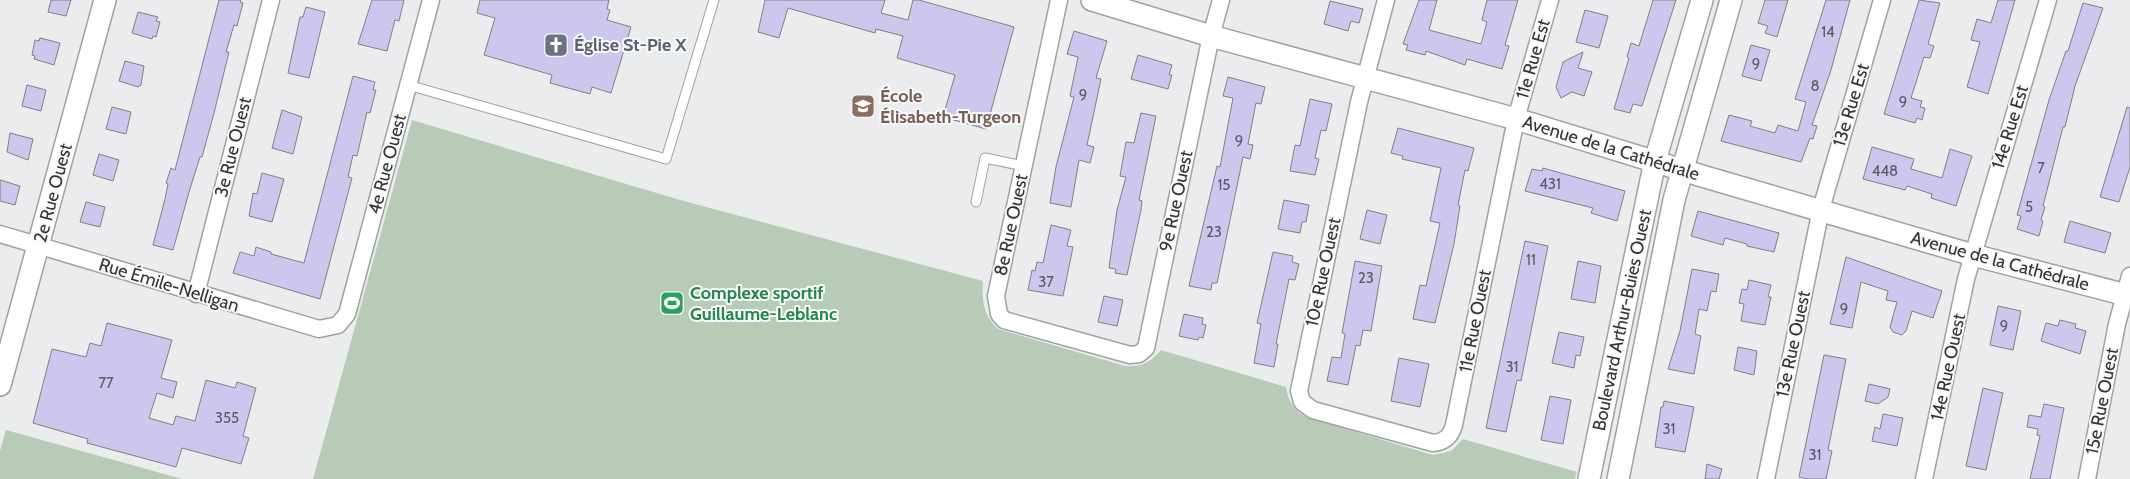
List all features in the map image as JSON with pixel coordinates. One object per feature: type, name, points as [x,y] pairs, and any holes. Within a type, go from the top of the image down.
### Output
[{"type":"street","name":"2e Rue Ouest","points":[[0,385],[105,0]]},
{"type":"street","name":"3e Rue Ouest","points":[[196,294],[271,0]]},
{"type":"street","name":"4e Rue Ouest","points":[[338,325],[347,314],[431,0]]},
{"type":"street","name":"8e Rue Ouest","points":[[1059,0],[996,296],[999,314],[1008,321],[1130,355]]},
{"type":"street","name":"Avenue de la Cathédrale","points":[[1092,0],[1211,36],[1366,76],[1516,119],[1682,170],[1973,255],[2128,289]]},
{"type":"street","points":[[1211,36],[1221,0]]},
{"type":"street","name":"10e Rue Ouest","points":[[1365,425],[1313,410],[1302,402],[1299,391],[1366,76],[1386,0]]},
{"type":"street","name":"11e Rue Est","points":[[1516,119],[1550,0]]},
{"type":"street","name":"Boulevard Arthur-Buies Ouest","points":[[1589,479],[1655,161],[1702,0]]},
{"type":"street","name":"Boulevard Arthur-Buies Ouest","points":[[1618,479],[1682,170],[1731,0]]},
{"type":"street","name":"13e Rue Est","points":[[1821,210],[1882,0]]},
{"type":"street","name":"14e Rue Est","points":[[1973,255],[2048,0]]},
{"type":"street","name":"9e Rue Ouest","points":[[1130,355],[1139,354],[1146,348],[1211,36]]},
{"type":"street","name":"11e Rue Ouest","points":[[1365,425],[1433,443],[1444,440],[1452,433],[1516,119]]},
{"type":"street","name":"13e Rue Ouest","points":[[1766,479],[1821,210]]},
{"type":"street","name":"Rue Émile-Nelligan","points":[[0,234],[196,294],[319,329],[338,325]]},
{"type":"street","name":"14e Rue Ouest","points":[[1924,479],[1973,255]]},
{"type":"street","name":"15e Rue Ouest","points":[[2087,479],[2128,289]]},
{"type":"lane","points":[[408,85],[666,159],[714,0]]},
{"type":"lane","points":[[976,202],[985,158],[1024,166]]},
{"type":"green space","name":"Complexe sportif Guillaume-Leblanc","points":[[412,120],[680,200],[983,281],[984,307],[989,318],[998,329],[1125,366],[1136,366],[1145,363],[1161,350],[1286,387],[1293,406],[1309,418],[1433,455],[1451,451],[1463,439],[1577,472],[1575,479],[313,479]]},
{"type":"green space","points":[[6,430],[182,479],[0,479],[0,451]]},
{"type":"building","points":[[51,0],[71,0],[66,16],[48,12]]},
{"type":"building","points":[[219,0],[241,0],[240,2],[243,3],[237,26],[234,25],[226,52],[229,52],[214,113],[173,250],[153,245],[165,199],[168,184],[166,183],[171,168],[175,170]]},
{"type":"building","points":[[372,0],[404,0],[399,21],[395,20],[387,51],[358,44]]},
{"type":"building","name":"Église St-Pie X","points":[[480,0],[609,0],[607,9],[610,10],[607,20],[631,27],[611,93],[592,87],[590,94],[550,83],[552,75],[484,55],[495,18],[477,13]]},
{"type":"building","points":[[765,0],[885,0],[881,13],[908,20],[913,0],[919,0],[1014,27],[986,129],[943,117],[955,75],[897,58],[903,36],[876,29],[875,33],[788,8],[779,38],[758,32]]},
{"type":"building","points":[[1419,0],[1437,0],[1429,30],[1481,44],[1487,22],[1482,20],[1487,0],[1518,0],[1505,45],[1509,46],[1502,69],[1467,59],[1465,65],[1426,51],[1425,55],[1406,50],[1408,45],[1403,44]]},
{"type":"building","points":[[1653,0],[1676,0],[1642,106],[1633,104],[1630,113],[1614,109],[1629,58],[1627,57],[1631,43],[1639,46]]},
{"type":"building","points":[[1765,0],[1788,0],[1777,37],[1765,33],[1768,26],[1758,23]]},
{"type":"building","points":[[1826,0],[1850,0],[1831,70],[1812,125],[1817,126],[1813,139],[1810,138],[1801,162],[1721,141],[1729,115],[1752,121],[1750,126],[1775,133],[1778,125],[1798,131],[1806,102],[1795,99]]},
{"type":"building","points":[[1919,0],[1940,3],[1928,44],[1934,46],[1930,58],[1924,57],[1911,98],[1922,101],[1920,107],[1925,108],[1922,120],[1917,118],[1915,123],[1884,114]]},
{"type":"building","points":[[1998,0],[2015,0],[1988,94],[1967,87],[1980,42],[1971,40],[1977,19],[1991,23]]},
{"type":"building","points":[[1330,1],[1363,9],[1359,23],[1351,21],[1348,31],[1324,24]]},
{"type":"building","points":[[2083,3],[2103,8],[2075,86],[2065,127],[2063,127],[2043,206],[2045,207],[2039,236],[2017,229],[2021,216],[2017,215],[2049,100],[2066,51],[2068,51]]},
{"type":"building","points":[[306,7],[325,12],[309,78],[288,73],[300,17],[303,17]]},
{"type":"building","points":[[1585,10],[1608,16],[1599,48],[1576,42]]},
{"type":"building","points":[[138,12],[158,17],[156,21],[160,22],[156,37],[153,36],[152,39],[132,33]]},
{"type":"building","points":[[1074,31],[1107,41],[1096,78],[1101,79],[1087,145],[1094,147],[1090,163],[1079,160],[1071,207],[1050,203],[1056,167],[1074,97],[1070,96],[1078,57],[1067,54]]},
{"type":"building","points":[[40,38],[60,43],[54,65],[34,59],[35,56],[32,55],[35,40],[39,41]]},
{"type":"building","points":[[1751,45],[1770,50],[1761,81],[1742,76]]},
{"type":"building","points":[[1583,52],[1578,68],[1592,72],[1584,96],[1572,92],[1561,98],[1556,87],[1563,62]]},
{"type":"building","points":[[1138,55],[1172,65],[1169,75],[1172,75],[1168,89],[1131,79]]},
{"type":"building","points":[[125,61],[144,66],[141,85],[138,87],[119,81]]},
{"type":"building","points":[[353,76],[375,82],[373,90],[376,90],[370,113],[367,112],[357,156],[353,155],[348,177],[352,178],[320,299],[233,273],[240,252],[254,256],[256,247],[271,252],[271,254],[304,263]]},
{"type":"building","points":[[1228,77],[1265,87],[1261,104],[1256,103],[1248,144],[1253,145],[1250,159],[1243,157],[1217,283],[1212,283],[1211,290],[1189,286],[1217,166],[1220,167],[1233,98],[1223,96]]},
{"type":"building","points":[[27,85],[46,90],[41,111],[22,106]]},
{"type":"building","points":[[1310,99],[1332,104],[1326,131],[1321,130],[1315,158],[1319,159],[1315,175],[1290,171],[1295,145],[1300,146]]},
{"type":"building","points":[[112,107],[131,112],[126,134],[106,129]]},
{"type":"building","points":[[2127,107],[2130,108],[2130,167],[2119,202],[2100,197]]},
{"type":"building","points":[[282,110],[302,117],[293,154],[272,148]]},
{"type":"building","points":[[1141,113],[1156,116],[1139,200],[1142,201],[1141,210],[1127,275],[1115,273],[1116,269],[1109,268],[1117,210],[1126,177],[1120,176],[1126,142],[1134,143]]},
{"type":"building","points":[[1398,128],[1474,148],[1468,171],[1465,170],[1458,205],[1460,206],[1454,244],[1435,323],[1413,319],[1420,285],[1426,286],[1440,223],[1430,221],[1441,168],[1402,159],[1403,156],[1391,153]]},
{"type":"building","points":[[10,133],[33,139],[28,160],[7,152]]},
{"type":"building","points":[[1872,147],[1914,159],[1911,169],[1942,178],[1950,149],[1972,156],[1956,206],[1931,198],[1932,194],[1907,186],[1905,190],[1863,179]]},
{"type":"building","points":[[99,154],[119,160],[113,181],[93,175]]},
{"type":"building","points":[[1543,168],[1625,191],[1617,221],[1591,213],[1593,208],[1525,191],[1532,169],[1542,171]]},
{"type":"building","points":[[262,173],[284,179],[272,222],[249,216],[253,193],[257,194]]},
{"type":"building","points":[[0,180],[20,186],[15,205],[0,201]]},
{"type":"building","points":[[1284,200],[1309,205],[1306,222],[1302,222],[1300,233],[1278,229]]},
{"type":"building","points":[[86,202],[105,207],[100,227],[80,222]]},
{"type":"building","points":[[1367,210],[1387,215],[1380,244],[1360,239]]},
{"type":"building","points":[[1698,211],[1779,233],[1774,252],[1747,246],[1747,244],[1725,238],[1723,245],[1691,236]]},
{"type":"building","points":[[2070,221],[2111,233],[2105,253],[2064,242]]},
{"type":"building","points":[[1051,225],[1071,230],[1067,246],[1073,247],[1063,296],[1028,290],[1032,270],[1035,271],[1037,262],[1043,263]]},
{"type":"building","points":[[1525,241],[1548,246],[1521,381],[1517,380],[1506,432],[1486,428]]},
{"type":"building","points":[[1273,252],[1293,256],[1292,262],[1299,264],[1295,280],[1289,279],[1276,344],[1278,344],[1274,367],[1254,363],[1261,324],[1257,323]]},
{"type":"building","points":[[1846,257],[1942,291],[1933,318],[1912,311],[1906,331],[1902,335],[1893,332],[1890,327],[1897,302],[1886,300],[1888,291],[1861,282],[1852,328],[1830,324]]},
{"type":"building","points":[[1355,261],[1382,266],[1371,331],[1363,330],[1360,346],[1356,345],[1348,385],[1327,381],[1332,357],[1341,358],[1345,334],[1342,333]]},
{"type":"building","points":[[1578,261],[1601,266],[1595,303],[1571,299]]},
{"type":"building","points":[[1692,269],[1719,274],[1716,292],[1711,291],[1707,311],[1699,309],[1695,334],[1701,336],[1694,374],[1668,369],[1680,331]]},
{"type":"building","points":[[1749,280],[1771,285],[1768,297],[1771,297],[1765,325],[1741,321],[1744,304],[1739,303],[1742,289],[1747,290]]},
{"type":"building","points":[[1104,296],[1123,300],[1117,326],[1098,322]]},
{"type":"building","points":[[1998,306],[2021,311],[2013,350],[1990,345]]},
{"type":"building","points":[[1184,314],[1203,318],[1202,324],[1206,325],[1203,338],[1199,337],[1198,340],[1179,336]]},
{"type":"building","points":[[2060,320],[2076,324],[2075,328],[2086,331],[2080,354],[2041,341],[2046,323],[2058,326]]},
{"type":"building","points":[[107,323],[172,340],[161,378],[177,382],[173,398],[157,393],[149,418],[173,425],[176,416],[195,421],[206,380],[235,388],[237,382],[256,388],[243,436],[249,438],[241,464],[182,448],[176,467],[87,443],[88,439],[33,423],[52,349],[86,357],[90,343],[101,346]]},
{"type":"building","points":[[1559,332],[1584,337],[1580,356],[1576,355],[1574,368],[1552,363]]},
{"type":"building","points":[[1738,347],[1757,351],[1754,375],[1734,370]]},
{"type":"building","points":[[1824,355],[1846,359],[1828,450],[1832,451],[1826,479],[1807,479],[1799,477]]},
{"type":"building","points":[[1399,358],[1429,364],[1420,407],[1391,401]]},
{"type":"building","points":[[1869,384],[1890,389],[1888,397],[1878,404],[1865,401]]},
{"type":"building","points":[[1983,388],[2003,393],[1986,470],[1966,466]]},
{"type":"building","points":[[1550,396],[1571,400],[1563,444],[1541,440]]},
{"type":"building","points":[[1664,401],[1694,407],[1685,452],[1655,447],[1661,407],[1663,407]]},
{"type":"building","points":[[2044,404],[2064,408],[2050,479],[2030,479],[2040,436],[2037,435],[2038,429],[2027,427],[2029,415],[2041,417]]},
{"type":"building","points":[[1883,414],[1903,418],[1897,446],[1872,441],[1875,427],[1880,429]]},
{"type":"building","points":[[1707,464],[1722,469],[1719,479],[1705,479]]},
{"type":"place","name":"Église St-Pie X","points":[[556,45]]},
{"type":"place","name":"École Élisabeth-Turgeon","points":[[863,106]]},
{"type":"place","name":"Complexe sportif Guillaume-Leblanc","points":[[672,303]]}]
